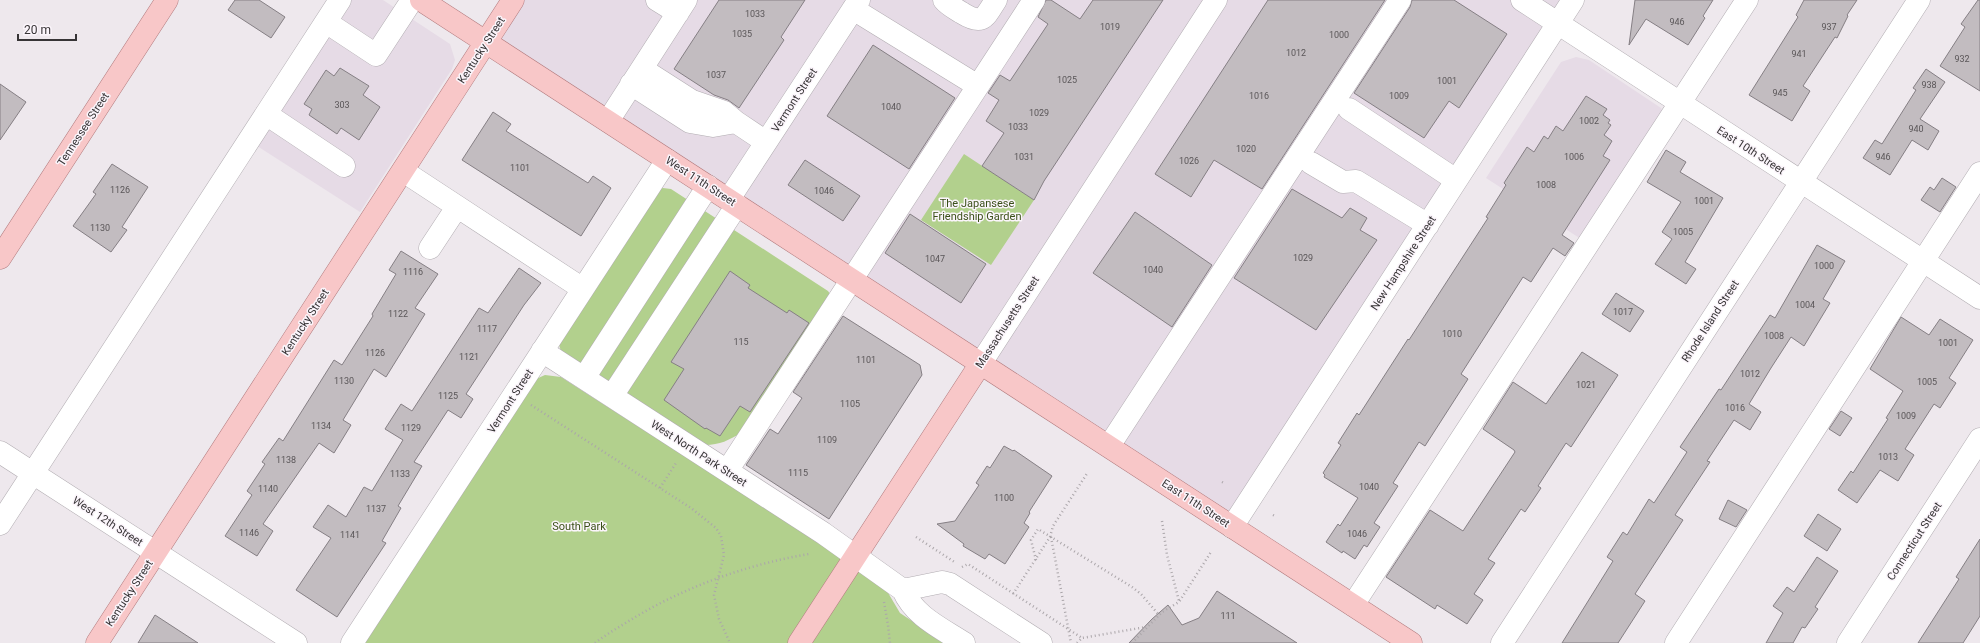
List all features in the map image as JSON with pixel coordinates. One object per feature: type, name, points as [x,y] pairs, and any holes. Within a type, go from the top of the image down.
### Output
[{"type":"main road","name":"Tennessee Street","points":[[0,258],[167,0]]},
{"type":"main road","name":"West 11th Street","points":[[421,0],[981,363]]},
{"type":"main road","name":"Kentucky Street","points":[[97,643],[513,0]]},
{"type":"main road","name":"East 11th Street","points":[[981,363],[1411,643]]},
{"type":"main road","name":"Massachusetts Street","points":[[799,643],[981,363]]},
{"type":"street","points":[[0,524],[340,0]]},
{"type":"street","points":[[326,22],[376,55],[412,0]]},
{"type":"street","points":[[608,121],[682,7],[657,0]]},
{"type":"street","points":[[944,0],[973,20],[980,20],[986,16],[996,0]]},
{"type":"street","points":[[727,471],[1034,0]]},
{"type":"street","name":"Massachusetts Street","points":[[981,363],[1216,0]]},
{"type":"street","points":[[1109,446],[1400,0]]},
{"type":"street","name":"East 10th Street","points":[[1522,0],[1980,298]]},
{"type":"street","name":"New Hampshire Street","points":[[1232,527],[1573,0]]},
{"type":"street","points":[[1353,605],[1747,0]]},
{"type":"street","name":"Rhode Island Street","points":[[1502,643],[1919,0]]},
{"type":"street","points":[[856,5],[978,86]]},
{"type":"street","name":"Vermont Street","points":[[612,396],[714,240],[766,142],[856,5]]},
{"type":"street","points":[[637,76],[690,122],[713,126],[736,122],[766,142]]},
{"type":"street","points":[[1349,109],[1456,180]]},
{"type":"street","points":[[266,114],[344,166]]},
{"type":"street","name":"Vermont Street","points":[[352,643],[667,160]]},
{"type":"street","points":[[1311,163],[1343,182],[1356,181],[1428,224]]},
{"type":"street","points":[[402,171],[583,289]]},
{"type":"street","points":[[1676,643],[1980,173]]},
{"type":"street","points":[[584,378],[708,186]]},
{"type":"street","points":[[430,248],[457,207]]},
{"type":"street","points":[[685,222],[714,240]]},
{"type":"street","name":"West North Park Street","points":[[542,351],[856,556],[903,590]]},
{"type":"street","points":[[597,358],[625,377]]},
{"type":"street","name":"Connecticut Street","points":[[1848,643],[1980,439]]},
{"type":"street","name":"West 12th Street","points":[[0,452],[296,643]]},
{"type":"street","points":[[964,643],[917,612],[907,599],[903,590],[942,582],[950,584],[1041,643]]},
{"type":"path","points":[[530,405],[691,508],[716,528],[721,536],[724,550],[714,595],[719,619],[730,643]]},
{"type":"path","points":[[660,488],[676,462]]},
{"type":"path","points":[[1013,594],[1036,560],[1050,537],[1053,526],[1088,472]]},
{"type":"path","points":[[1162,521],[1167,555],[1179,602]]},
{"type":"path","points":[[1036,560],[1031,540],[1038,529],[1132,587],[1141,594],[1159,615]]},
{"type":"path","points":[[1050,537],[1071,643]]},
{"type":"path","points":[[916,538],[961,567],[968,564],[1082,638]]},
{"type":"path","points":[[1132,643],[1159,615],[1179,602],[1211,552]]},
{"type":"path","points":[[596,643],[662,602],[690,588],[787,558],[809,554]]},
{"type":"path","points":[[883,600],[890,643]]},
{"type":"path","points":[[1077,643],[1082,638],[1147,626]]},
{"type":"shaded area","points":[[348,0],[383,0],[450,44],[455,60],[452,69],[360,212],[254,144]]},
{"type":"shaded area","points":[[513,0],[1573,0],[1232,527],[486,42]]},
{"type":"shaded area","points":[[1576,57],[1589,60],[1661,108],[1663,112],[1581,239],[1486,178],[1561,62]]},
{"type":"green space","name":"The Japansese Friendship Garden","points":[[964,154],[1034,200],[991,265],[921,220]]},
{"type":"green space","points":[[658,189],[671,189],[828,291],[830,294],[741,433],[720,443],[705,445],[561,351],[559,345]]},
{"type":"green space","name":"South Park","points":[[545,375],[561,377],[815,540],[887,591],[900,613],[945,643],[364,643],[536,379]]},
{"type":"building","points":[[235,0],[259,0],[285,17],[271,38],[228,10]]},
{"type":"building","points":[[719,0],[805,0],[781,37],[784,40],[739,108],[728,100],[714,95],[674,69]]},
{"type":"building","points":[[1046,0],[1051,0],[1080,19],[1093,0],[1163,0],[1044,181],[1034,200],[982,166],[1004,133],[986,121],[999,100],[988,93],[1000,75],[1010,81],[1048,24],[1038,17]]},
{"type":"building","points":[[1268,0],[1385,0],[1262,189],[1214,160],[1191,197],[1155,174]]},
{"type":"building","points":[[1412,0],[1454,0],[1507,34],[1459,108],[1449,101],[1424,138],[1354,93],[1410,7]]},
{"type":"building","points":[[1635,0],[1713,0],[1703,16],[1705,18],[1688,45],[1646,19],[1629,45]]},
{"type":"building","points":[[1804,0],[1857,0],[1847,15],[1848,16],[1837,38],[1835,37],[1803,86],[1810,91],[1792,121],[1749,95],[1798,17],[1796,15]]},
{"type":"building","points":[[1978,0],[1980,0],[1980,91],[1940,66],[1965,27],[1961,24]]},
{"type":"building","points":[[873,45],[955,98],[909,169],[827,116]]},
{"type":"building","points":[[340,68],[369,86],[363,95],[380,107],[359,140],[341,128],[337,134],[309,115],[312,109],[304,104],[326,70],[334,76]]},
{"type":"building","points":[[1926,69],[1945,82],[1920,119],[1939,131],[1928,150],[1912,140],[1890,175],[1863,158],[1875,140],[1882,144],[1916,90],[1913,88]]},
{"type":"building","points":[[0,84],[26,102],[0,140]]},
{"type":"building","points":[[1586,96],[1607,109],[1603,115],[1610,120],[1608,123],[1611,125],[1604,135],[1612,141],[1603,156],[1610,160],[1562,235],[1574,243],[1565,256],[1553,248],[1531,282],[1523,277],[1461,374],[1468,379],[1425,446],[1419,442],[1393,483],[1398,486],[1374,523],[1380,527],[1367,547],[1364,545],[1355,559],[1343,551],[1342,553],[1326,542],[1338,524],[1340,526],[1358,498],[1324,477],[1325,475],[1323,473],[1341,445],[1338,443],[1357,413],[1359,415],[1408,339],[1409,340],[1488,218],[1486,217],[1506,185],[1504,183],[1527,147],[1534,152],[1544,136],[1548,139],[1556,126],[1563,131]]},
{"type":"building","points":[[493,112],[511,124],[506,131],[588,183],[593,176],[611,188],[581,236],[462,160]]},
{"type":"building","points":[[1666,150],[1686,162],[1680,172],[1723,198],[1685,262],[1696,269],[1686,284],[1655,264],[1672,239],[1662,232],[1681,202],[1647,182]]},
{"type":"building","points":[[805,160],[860,196],[843,221],[788,185]]},
{"type":"building","points":[[112,164],[148,187],[122,227],[127,230],[111,252],[73,226],[96,194],[93,192]]},
{"type":"building","points":[[1942,178],[1956,187],[1940,212],[1921,200],[1930,187],[1934,190]]},
{"type":"building","points":[[1292,189],[1342,218],[1350,208],[1367,218],[1360,230],[1377,240],[1316,330],[1234,278]]},
{"type":"building","points":[[1135,212],[1212,265],[1172,327],[1093,273]]},
{"type":"building","points":[[910,214],[986,264],[961,303],[885,253]]},
{"type":"building","points":[[1817,245],[1845,261],[1823,299],[1830,303],[1804,346],[1791,337],[1771,368],[1749,404],[1761,412],[1750,430],[1734,420],[1707,461],[1710,462],[1675,515],[1683,520],[1635,594],[1645,601],[1618,643],[1562,643],[1613,561],[1607,557],[1623,532],[1627,535],[1649,499],[1654,503],[1687,452],[1680,447],[1719,389],[1721,390],[1770,315],[1775,318]]},
{"type":"building","points":[[401,251],[438,274],[415,308],[425,314],[386,377],[374,369],[343,420],[351,425],[334,453],[319,443],[263,524],[273,531],[257,556],[225,536],[252,495],[247,491],[265,464],[262,462],[279,438],[283,441],[334,360],[342,365],[373,316],[372,314],[396,274],[389,270]]},
{"type":"building","points":[[519,268],[541,283],[524,305],[466,394],[473,399],[461,418],[448,410],[414,462],[422,466],[398,506],[401,508],[382,541],[386,543],[337,617],[296,590],[331,538],[313,527],[328,505],[346,517],[364,487],[372,491],[403,440],[385,429],[401,404],[412,411],[479,308],[488,313]]},
{"type":"building","points":[[730,271],[750,285],[748,288],[787,313],[789,310],[809,323],[750,412],[740,406],[720,436],[706,428],[705,429],[664,400],[684,369],[671,362]]},
{"type":"building","points":[[1616,293],[1644,311],[1630,332],[1602,314]]},
{"type":"building","points":[[843,316],[920,365],[922,375],[829,519],[746,465],[770,429],[778,434],[802,398],[793,392]]},
{"type":"building","points":[[1901,317],[1929,335],[1940,319],[1973,340],[1949,378],[1956,383],[1940,408],[1934,404],[1905,449],[1914,455],[1898,481],[1880,470],[1857,503],[1838,490],[1851,471],[1853,473],[1888,419],[1886,418],[1903,391],[1870,369]]},
{"type":"building","points":[[1582,352],[1618,375],[1571,447],[1566,443],[1538,486],[1541,488],[1525,512],[1521,509],[1488,559],[1495,563],[1474,594],[1483,600],[1467,624],[1437,605],[1435,609],[1386,577],[1430,510],[1463,531],[1515,452],[1483,429],[1513,382],[1546,404]]},
{"type":"building","points":[[1841,411],[1852,418],[1840,436],[1829,429]]},
{"type":"building","points":[[1004,446],[1013,451],[1014,450],[1052,476],[1029,512],[1030,513],[1024,523],[1029,527],[1005,564],[989,554],[985,559],[963,546],[964,544],[937,524],[955,521],[979,485],[976,483],[987,466],[990,468]]},
{"type":"building","points":[[1728,500],[1747,510],[1736,527],[1719,519]]},
{"type":"building","points":[[1818,514],[1841,529],[1827,551],[1804,536]]},
{"type":"building","points":[[1980,539],[1980,616],[1963,643],[1918,643],[1959,579],[1956,577]]},
{"type":"building","points":[[1817,557],[1838,571],[1815,607],[1818,609],[1805,628],[1802,627],[1793,643],[1766,643],[1783,613],[1773,606],[1787,587],[1794,592]]},
{"type":"building","points":[[1217,591],[1297,643],[1129,643],[1168,605],[1182,625],[1199,618]]},
{"type":"building","points":[[155,615],[198,643],[138,643]]}]
